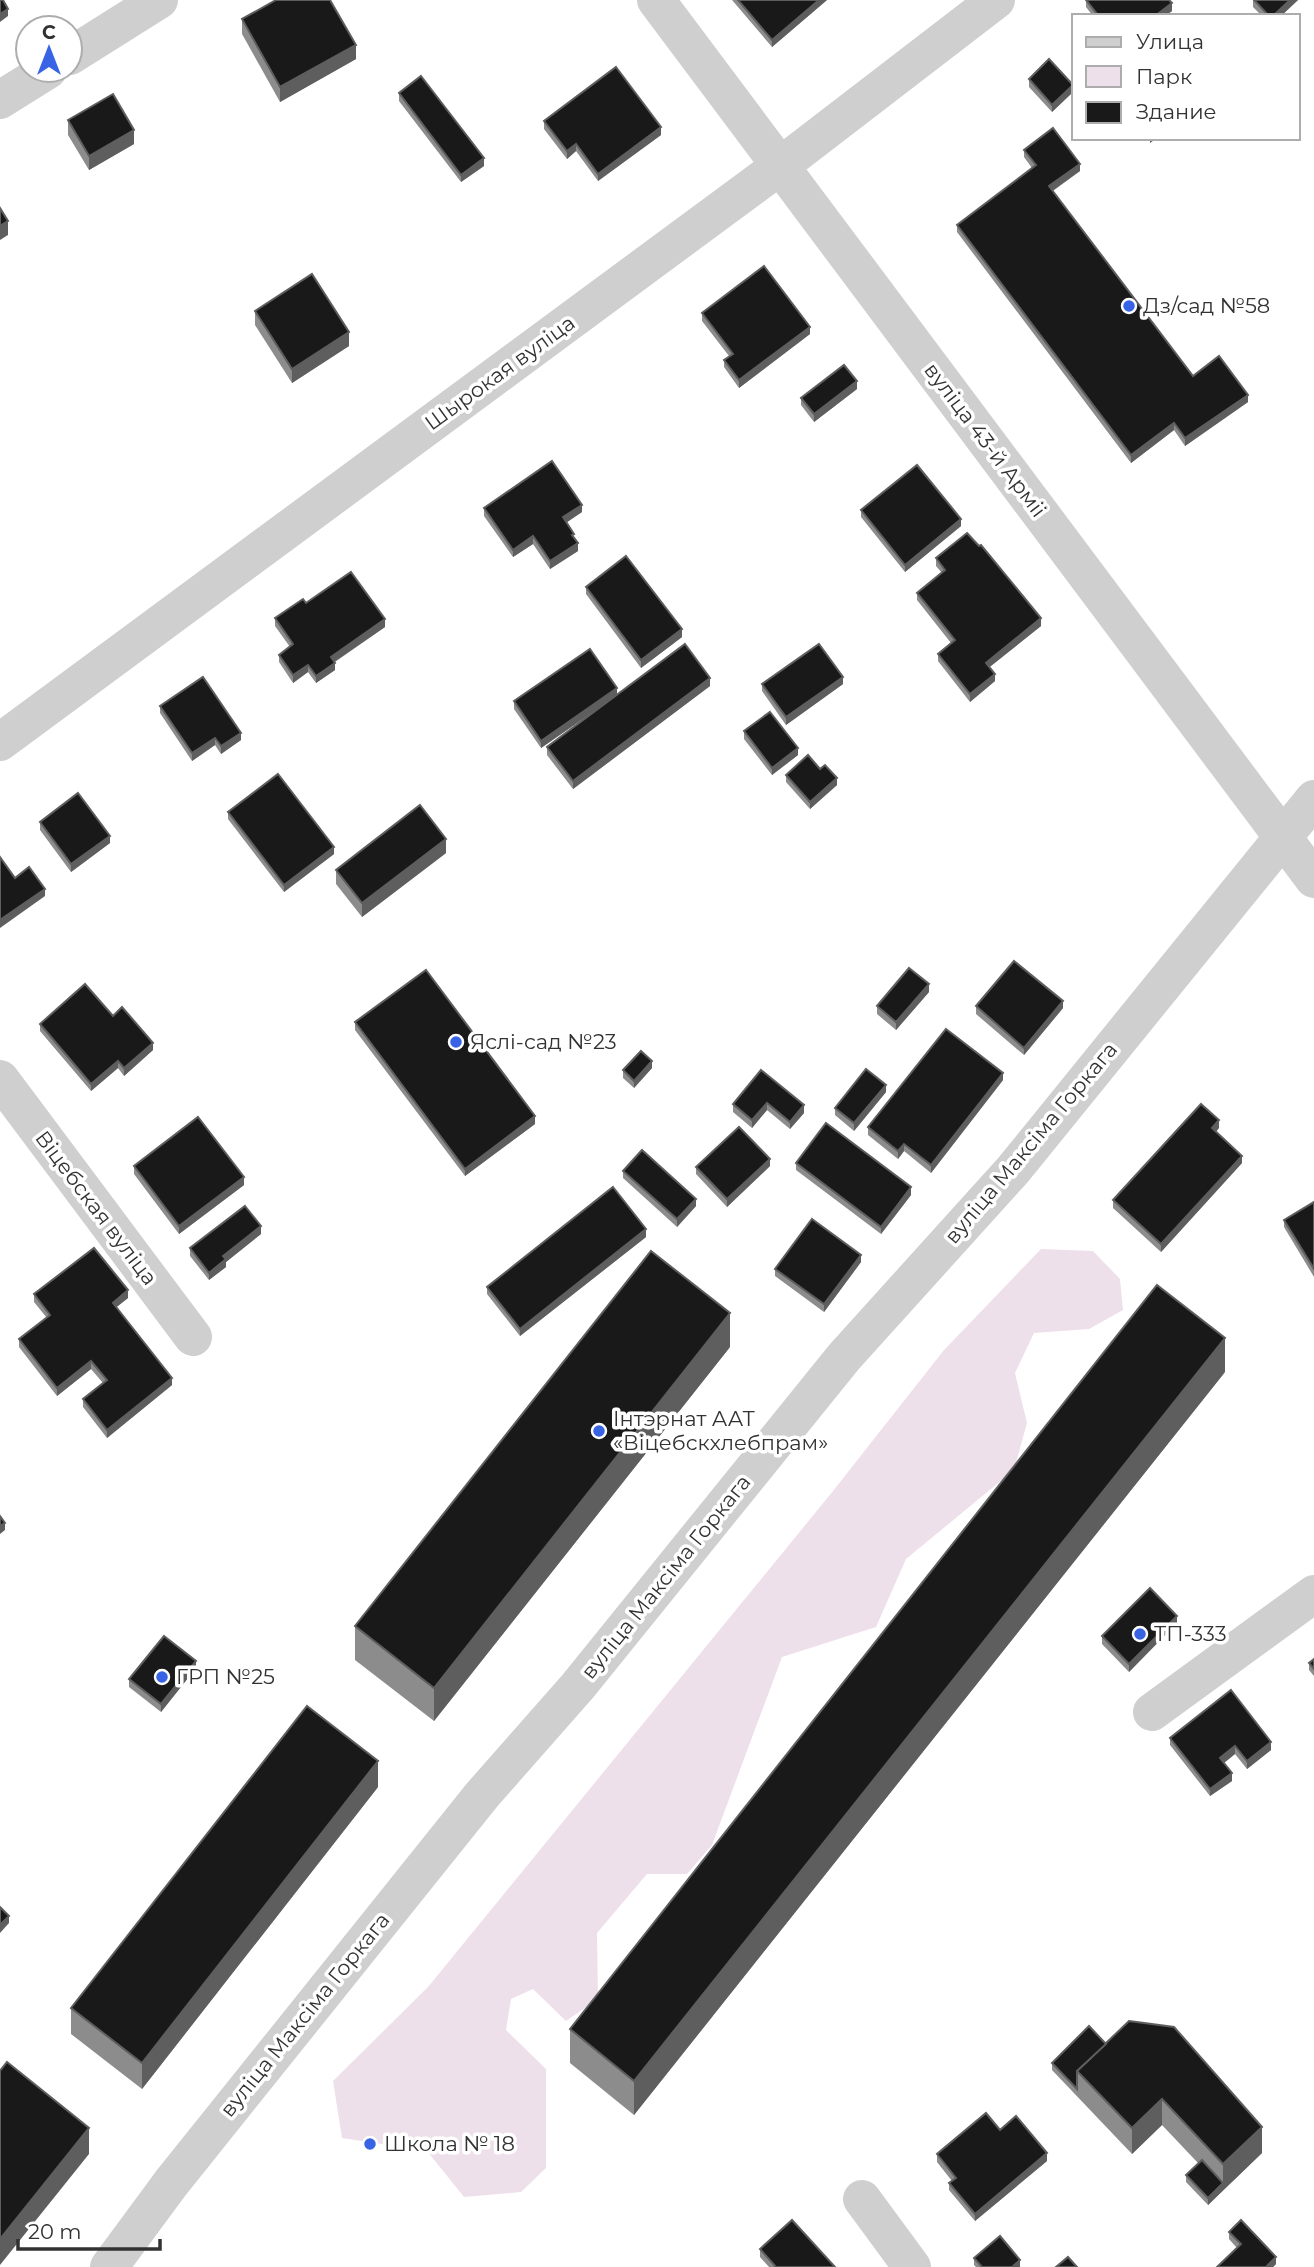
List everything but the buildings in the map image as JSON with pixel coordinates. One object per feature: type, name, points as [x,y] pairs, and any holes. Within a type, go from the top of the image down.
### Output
[{"type":"street","points":[[84,47],[159,0]]},
{"type":"street","name":"вуліца 43-й Арміі","points":[[656,0],[1314,879]]},
{"type":"street","name":"Шырокая вуліца","points":[[0,741],[780,166],[996,0]]},
{"type":"street","points":[[0,100],[26,84]]},
{"type":"street","name":"вуліца Максіма Горкага","points":[[109,2267],[171,2183],[482,1795],[578,1686],[844,1357],[1013,1170],[1314,799]]},
{"type":"street","name":"Віцебская вуліца","points":[[0,1079],[193,1337]]},
{"type":"street","points":[[1152,1712],[1314,1594]]},
{"type":"street","points":[[862,2199],[912,2267]]},
{"type":"green space","points":[[1041,1249],[1093,1251],[1120,1279],[1123,1310],[1089,1329],[1034,1333],[1015,1373],[1027,1423],[1014,1470],[906,1559],[876,1627],[782,1657],[712,1845],[687,1874],[647,1874],[597,1933],[598,1999],[566,2021],[533,1989],[511,1999],[506,2030],[546,2069],[546,2168],[521,2192],[464,2197],[427,2151],[342,2138],[333,2081],[428,1987],[833,1491],[944,1350]]},
{"type":"place","name":"Дз/сад №58","points":[[1129,306]]},
{"type":"place","name":"Яслі-сад №23","points":[[456,1042]]},
{"type":"place","name":"Інтэрнат ААТ «Віцебскхлебпрам»","points":[[599,1431]]},
{"type":"place","name":"ТП-333","points":[[1140,1634]]},
{"type":"place","name":"ГРП №25","points":[[162,1677]]},
{"type":"place","name":"Школа № 18","points":[[370,2144]]}]
